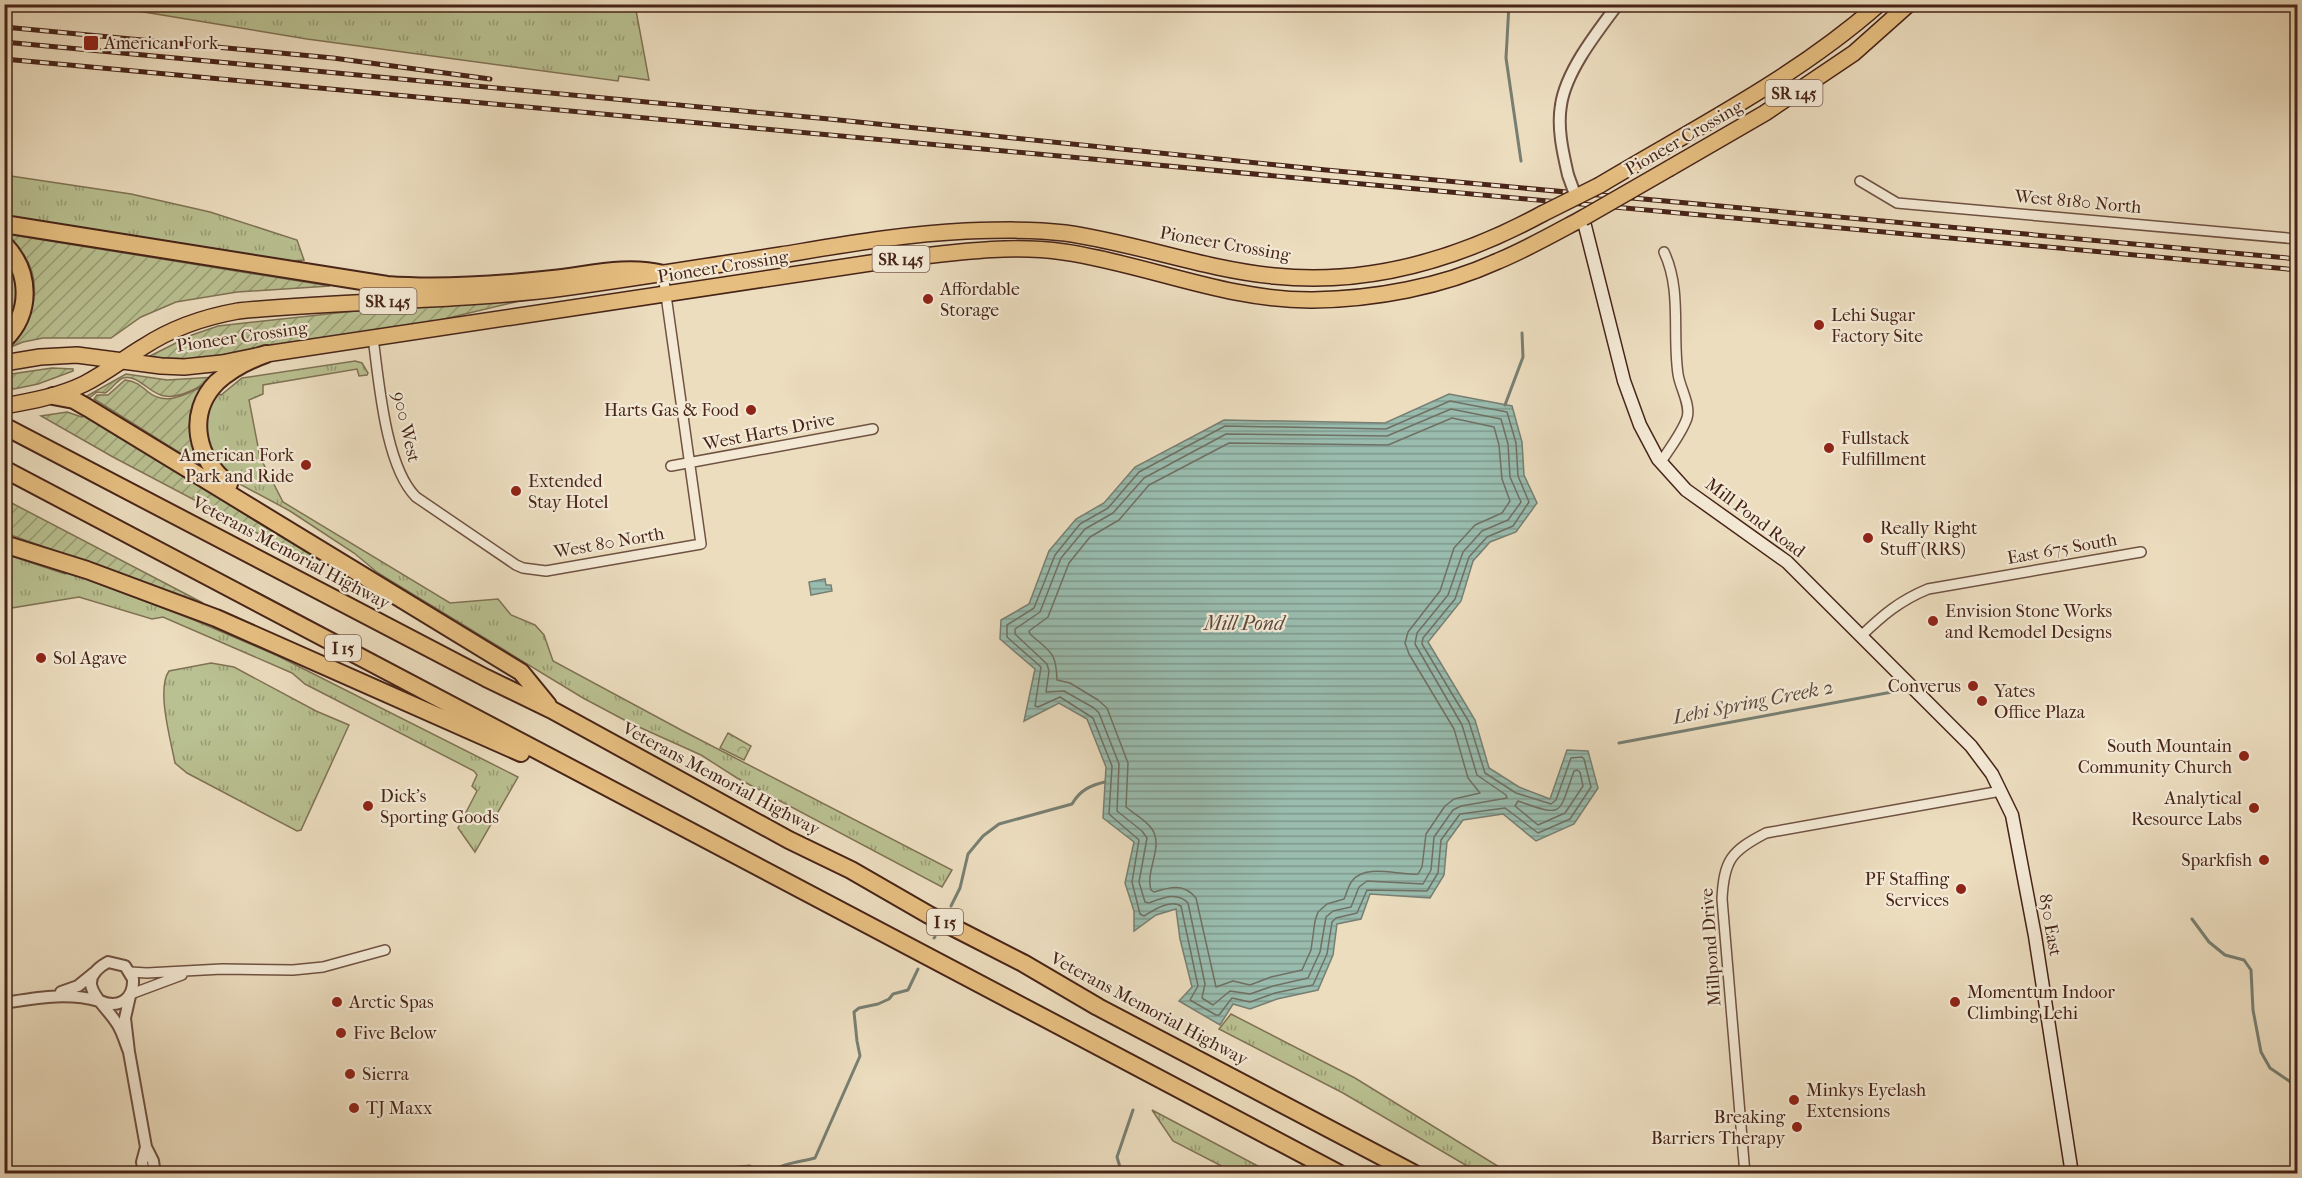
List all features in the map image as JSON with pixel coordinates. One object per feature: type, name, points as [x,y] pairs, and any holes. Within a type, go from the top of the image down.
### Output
[{"type":"highway","name":"Pioneer Crossing","points":[[123,361],[144,346],[172,331],[206,318],[238,311],[500,295],[663,274],[893,237],[1014,230],[1064,233],[1273,276],[1313,278],[1360,276],[1402,270],[1484,243],[1576,197],[1767,86],[1846,33],[1879,4]]},
{"type":"highway","name":"Pioneer Crossing","points":[[123,361],[184,367],[222,363],[266,354],[897,260],[965,251],[1016,248],[1063,252],[1100,259],[1220,289],[1269,297],[1311,300],[1362,298],[1410,289],[1497,262],[1583,218],[1765,113],[1854,53],[1909,4]]},
{"type":"highway","points":[[4,224],[387,285],[434,287],[491,284],[623,269],[663,274]]},
{"type":"highway","points":[[4,244],[15,257],[22,271],[26,296],[17,324],[4,340]]},
{"type":"highway","points":[[266,354],[234,369],[212,388],[201,410],[198,426],[200,445],[208,463],[219,476],[315,538],[335,558]]},
{"type":"highway","name":"SR 145","points":[[4,363],[69,355],[123,361]]},
{"type":"highway","name":"SR 145","points":[[4,406],[53,396],[86,383],[123,361]]},
{"type":"highway","points":[[53,396],[82,404],[521,672],[552,710]]},
{"type":"highway","name":"Veterans Memorial Highway","points":[[4,426],[486,678],[552,710],[789,840],[851,870],[929,915],[1023,963],[1108,1012],[1415,1173]]},
{"type":"highway","name":"I 15","points":[[4,469],[1340,1173]]},
{"type":"highway","points":[[4,544],[87,570],[216,618],[672,821]]},
{"type":"main road","name":"Mill Pond Road","points":[[1583,218],[1624,381],[1640,425],[1661,462],[1686,490],[1787,562],[1971,746],[1984,761],[2001,791]]},
{"type":"main road","name":"850 East","points":[[2001,791],[2012,815],[2035,936],[2072,1173]]},
{"type":"street","points":[[1576,197],[1562,147],[1560,108],[1564,89],[1593,38],[1618,4]]},
{"type":"street","name":"West 8180 North","points":[[1860,181],[1898,203],[2298,239]]},
{"type":"street","points":[[1661,462],[1686,420],[1688,409],[1675,355],[1676,300],[1669,263],[1664,252]]},
{"type":"street","points":[[663,274],[688,463]]},
{"type":"street","name":"900 West","points":[[373,338],[385,419],[398,470],[404,483],[416,497],[432,509],[523,568]]},
{"type":"street","name":"West Harts Drive","points":[[671,466],[873,429]]},
{"type":"street","name":"West 80 North","points":[[523,568],[546,571],[701,544],[688,463]]},
{"type":"street","name":"East 675 South","points":[[1861,636],[1906,598],[1929,589],[2141,552]]},
{"type":"street","name":"Millpond Drive","points":[[1745,1173],[1722,899],[1723,872],[1733,856],[1747,843],[1766,834],[2001,791]]},
{"type":"street","points":[[130,972],[193,972],[222,969],[290,970],[323,967],[385,950]]},
{"type":"street","points":[[50,996],[78,986],[98,967],[108,962],[122,964],[130,972],[134,987],[125,1018],[129,1052],[146,1147],[153,1161],[155,1173]]},
{"type":"street","points":[[4,1003],[50,996],[81,996],[116,1005],[149,985],[193,972]]},
{"type":"street","points":[[94,973],[91,988],[117,1023],[129,1052]]},
{"type":"street","points":[[144,1173],[142,1162],[146,1147]]},
{"type":"green space","points":[[125,5],[635,5],[649,80],[619,76],[618,81],[307,39],[126,9]]},
{"type":"green space","points":[[4,175],[131,194],[210,212],[297,240],[304,260],[292,261],[5,216]]},
{"type":"green space","points":[[6,234],[330,286],[237,292],[176,302],[141,317],[111,338],[43,338],[11,347],[30,315],[34,279],[22,252]]},
{"type":"green space","points":[[5,248],[23,282],[5,338]]},
{"type":"green space","points":[[524,300],[402,329],[193,359],[148,357],[192,335],[218,326],[383,308]]},
{"type":"green space","points":[[355,361],[362,363],[367,375],[359,376],[357,369],[263,385],[263,394],[249,400],[260,457],[283,502],[450,603],[498,599],[511,615],[535,625],[544,635],[553,661],[952,870],[942,887],[737,778],[701,755],[630,723],[583,698],[378,573],[354,553],[290,511],[234,481],[209,451],[206,421],[209,407],[217,393],[221,395],[242,378]]},
{"type":"green space","points":[[52,368],[73,369],[73,371],[38,384],[14,389],[5,385],[5,375]]},
{"type":"green space","points":[[126,374],[167,380],[216,377],[191,391],[171,396],[160,395],[134,379],[123,378],[105,393],[97,392],[89,398],[87,396]]},
{"type":"green space","points":[[125,380],[132,381],[154,396],[169,399],[206,385],[204,468],[94,399],[97,395],[108,395]]},
{"type":"green space","points":[[67,412],[82,417],[84,414],[315,557],[312,562],[113,457],[41,416]]},
{"type":"green space","points":[[4,499],[203,603],[5,533]]},
{"type":"green space","points":[[5,554],[65,574],[69,572],[194,620],[276,655],[518,777],[475,852],[458,828],[477,791],[472,786],[477,775],[474,771],[305,684],[292,673],[163,617],[152,619],[79,597],[5,609]]},
{"type":"green space","points":[[211,663],[234,667],[316,711],[349,725],[301,830],[297,831],[187,773],[175,763],[164,702],[165,679],[169,671]]},
{"type":"green space","points":[[728,733],[751,746],[744,760],[720,748]]},
{"type":"green space","points":[[1231,1014],[1355,1078],[1509,1173],[1479,1173],[1343,1093],[1219,1029]]},
{"type":"green space","points":[[1152,1110],[1271,1173],[1235,1173],[1173,1141]]},
{"type":"water","name":"Mill Pond","points":[[1449,394],[1512,406],[1522,442],[1524,475],[1537,503],[1516,532],[1490,542],[1473,561],[1461,601],[1428,642],[1475,720],[1489,768],[1519,787],[1550,799],[1567,750],[1588,751],[1598,788],[1574,824],[1536,841],[1503,814],[1463,820],[1447,842],[1444,875],[1430,898],[1370,894],[1361,919],[1337,924],[1333,955],[1318,990],[1277,999],[1250,1009],[1233,1004],[1220,1025],[1179,1001],[1192,987],[1180,939],[1176,909],[1156,915],[1134,931],[1134,911],[1125,883],[1134,842],[1103,818],[1106,767],[1087,719],[1059,703],[1024,721],[1035,669],[1000,639],[1001,620],[1029,604],[1049,551],[1076,519],[1104,503],[1135,467],[1224,420],[1385,423]]},
{"type":"water","points":[[825,579],[826,585],[831,585],[832,591],[811,595],[809,582]]},
{"type":"waterway","points":[[1509,4],[1506,58],[1521,161]]},
{"type":"waterway","points":[[1505,405],[1523,357],[1522,333]]},
{"type":"waterway","name":"Lehi Spring Creek 2","points":[[1619,743],[1892,692]]},
{"type":"waterway","points":[[951,906],[960,888],[968,854],[983,836],[999,824],[1072,804],[1086,789],[1105,782]]},
{"type":"waterway","points":[[2192,919],[2209,942],[2225,955],[2244,960],[2251,970],[2253,1010],[2261,1052],[2270,1068],[2298,1087]]},
{"type":"waterway","points":[[770,1174],[785,1165],[815,1158],[860,1056],[854,1012],[859,1008],[889,999],[893,994],[908,990],[918,969]]},
{"type":"waterway","points":[[1122,1174],[1117,1157],[1133,1110]]},
{"type":"waterway","points":[[731,1174],[738,1167],[750,1166],[756,1174]]},
{"type":"railway","points":[[4,27],[333,58],[490,79]]},
{"type":"railway","points":[[4,42],[829,119],[1326,170],[2298,259]]},
{"type":"railway","points":[[4,59],[2298,270]]},
{"type":"place","name":"American Fork","points":[[91,43]]},
{"type":"place","name":"Affordable Storage","points":[[928,299]]},
{"type":"place","name":"Lehi Sugar Factory Site","points":[[1819,325]]},
{"type":"place","name":"Harts Gas & Food","points":[[751,410]]},
{"type":"place","name":"Fullstack Fulfillment","points":[[1829,448]]},
{"type":"place","name":"American Fork Park and Ride","points":[[306,465]]},
{"type":"place","name":"Extended Stay Hotel","points":[[516,491]]},
{"type":"place","name":"Really Right Stuff (RRS)","points":[[1868,538]]},
{"type":"place","name":"Envision Stone Works and Remodel Designs","points":[[1933,621]]},
{"type":"place","name":"Sol Agave","points":[[41,658]]},
{"type":"place","name":"Converus","points":[[1973,686]]},
{"type":"place","name":"Yates Office Plaza","points":[[1982,701]]},
{"type":"place","name":"South Mountain Community Church","points":[[2244,756]]},
{"type":"place","name":"Dick's Sporting Goods","points":[[368,806]]},
{"type":"place","name":"Analytical Resource Labs","points":[[2254,808]]},
{"type":"place","name":"Sparkfish","points":[[2264,860]]},
{"type":"place","name":"PF Staffing Services","points":[[1961,889]]},
{"type":"place","name":"Arctic Spas","points":[[337,1002]]},
{"type":"place","name":"Momentum Indoor Climbing Lehi","points":[[1955,1002]]},
{"type":"place","name":"Five Below","points":[[341,1033]]},
{"type":"place","name":"Sierra","points":[[350,1074]]},
{"type":"place","name":"Minkys Eyelash Extensions","points":[[1794,1100]]},
{"type":"place","name":"TJ Maxx","points":[[354,1108]]},
{"type":"place","name":"Breaking Barriers Therapy","points":[[1797,1127]]}]
